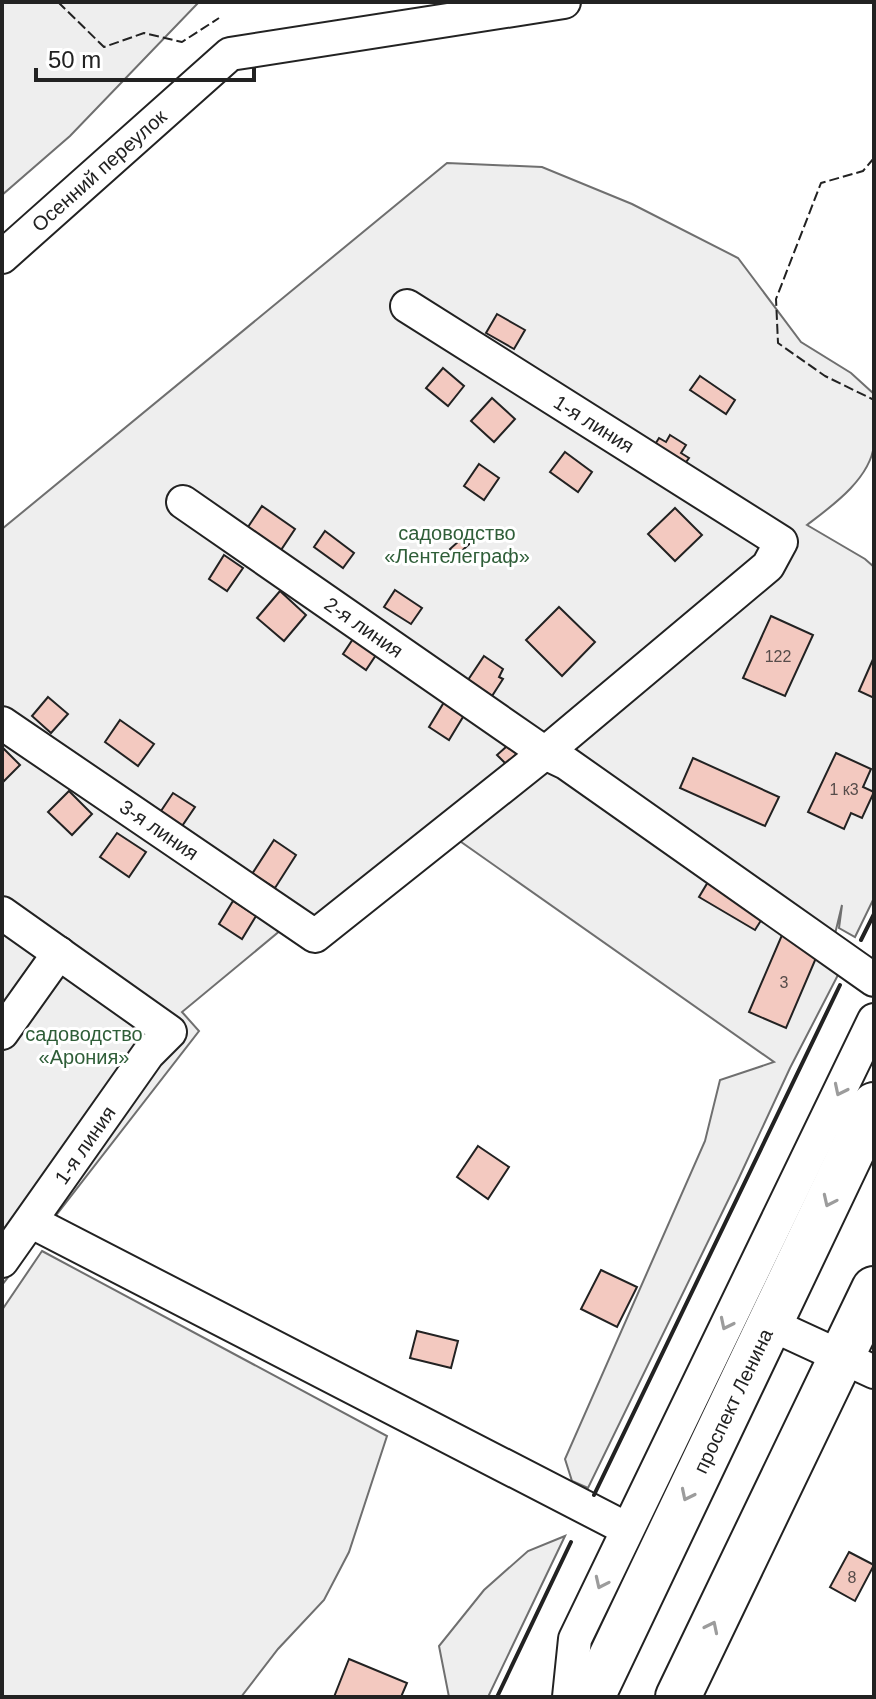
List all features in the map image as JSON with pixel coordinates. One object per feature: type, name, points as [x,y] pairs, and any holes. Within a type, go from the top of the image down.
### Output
[{"type":"highway","name":"проспект Ленина","points":[[592,1697],[874,1105]]},
{"type":"highway","points":[[678,1697],[858,1366],[874,1289]]},
{"type":"street","name":"Осенний переулок","points":[[2,257],[230,54],[564,2]]},
{"type":"street","name":"1-я линия","points":[[407,306],[781,542],[768,566],[545,753]]},
{"type":"street","name":"2-я линия","points":[[183,502],[545,753],[566,763],[874,980]]},
{"type":"street","name":"3-я линия","points":[[2,723],[315,936],[545,753]]},
{"type":"street","points":[[2,913],[59,953],[2,1033]]},
{"type":"street","name":"1-я линия","points":[[2,1261],[148,1054],[170,1032],[59,953]]},
{"type":"street","points":[[569,1697],[575,1639],[874,1020]]},
{"type":"street","points":[[32,1222],[627,1529]]},
{"type":"street","points":[[770,1324],[858,1366]]},
{"type":"green space","points":[[2,2],[199,2],[70,136],[2,195]]},
{"type":"green space","name":"садоводство «Лентелеграф»","points":[[447,163],[542,167],[632,204],[738,258],[801,342],[851,373],[874,394],[874,445],[865,469],[848,491],[807,525],[874,567],[874,898],[855,937],[839,928],[842,905],[828,963],[839,973],[790,1068],[588,1488],[572,1481],[565,1459],[705,1141],[720,1080],[774,1062],[454,837],[322,944],[287,925],[182,1012],[199,1031],[2,1285],[2,529]]},
{"type":"green space","points":[[42,1251],[387,1436],[349,1552],[324,1600],[278,1649],[241,1697],[2,1697],[2,1310]]},
{"type":"green space","points":[[565,1536],[488,1697],[449,1697],[439,1646],[484,1590],[528,1551]]},
{"type":"building","points":[[497,314],[525,330],[514,349],[486,333]]},
{"type":"building","points":[[443,368],[464,386],[448,406],[426,388]]},
{"type":"building","points":[[700,376],[735,400],[726,414],[690,390]]},
{"type":"building","points":[[492,398],[515,419],[494,442],[471,421]]},
{"type":"building","points":[[670,435],[686,445],[681,453],[689,458],[678,473],[649,454],[659,438],[666,442]]},
{"type":"building","points":[[565,452],[592,472],[578,492],[550,472]]},
{"type":"building","points":[[479,464],[499,478],[484,500],[464,486]]},
{"type":"building","points":[[262,506],[295,529],[281,550],[248,527]]},
{"type":"building","points":[[675,508],[702,535],[675,561],[648,534]]},
{"type":"building","points":[[325,531],[354,553],[343,568],[314,547]]},
{"type":"building","points":[[469,532],[475,539],[456,556],[450,549]]},
{"type":"building","points":[[224,555],[243,568],[227,591],[209,579]]},
{"type":"building","points":[[395,590],[422,608],[411,624],[384,607]]},
{"type":"building","points":[[280,591],[306,615],[284,641],[257,618]]},
{"type":"building","points":[[559,607],[595,642],[562,676],[526,640]]},
{"type":"building","points":[[771,616],[813,635],[785,696],[743,678]]},
{"type":"building","points":[[353,639],[376,655],[366,670],[343,654]]},
{"type":"building","points":[[484,656],[503,669],[499,677],[503,679],[492,696],[468,680]]},
{"type":"building","points":[[874,657],[874,698],[859,691]]},
{"type":"building","points":[[48,697],[68,714],[51,733],[32,716]]},
{"type":"building","points":[[446,699],[466,712],[449,740],[429,727]]},
{"type":"building","points":[[120,720],[154,744],[138,766],[105,742]]},
{"type":"building","points":[[515,739],[523,748],[506,764],[497,755]]},
{"type":"building","points":[[2,747],[20,765],[2,783]]},
{"type":"building","points":[[836,753],[871,769],[863,787],[874,792],[862,818],[851,813],[844,829],[808,812]]},
{"type":"building","points":[[693,758],[779,797],[765,826],[680,788]]},
{"type":"building","points":[[69,791],[92,814],[72,835],[48,812]]},
{"type":"building","points":[[173,793],[195,807],[180,829],[159,814]]},
{"type":"building","points":[[117,833],[146,852],[129,877],[100,857]]},
{"type":"building","points":[[274,840],[296,855],[275,888],[252,874]]},
{"type":"building","points":[[711,877],[767,911],[755,930],[699,897]]},
{"type":"building","points":[[233,901],[256,916],[242,939],[219,924]]},
{"type":"building","points":[[782,935],[819,951],[786,1028],[749,1012]]},
{"type":"building","points":[[478,1146],[509,1167],[488,1199],[457,1177]]},
{"type":"building","points":[[601,1270],[637,1287],[617,1327],[581,1309]]},
{"type":"building","points":[[417,1331],[458,1341],[451,1368],[410,1358]]},
{"type":"building","points":[[849,1552],[874,1565],[855,1601],[830,1587]]},
{"type":"building","points":[[349,1659],[407,1683],[401,1697],[334,1697]]},
{"type":"fence","points":[[58,2],[104,47],[144,33],[182,42],[219,18]]},
{"type":"fence","points":[[874,158],[863,171],[821,183],[776,299],[778,343],[825,376],[874,400]]},
{"type":"wall","points":[[861,940],[874,914]]},
{"type":"wall","points":[[594,1495],[840,985]]},
{"type":"wall","points":[[497,1697],[571,1542]]},
{"type":"park label","name":"садоводство «Арония»","points":[[84,1046]]}]
